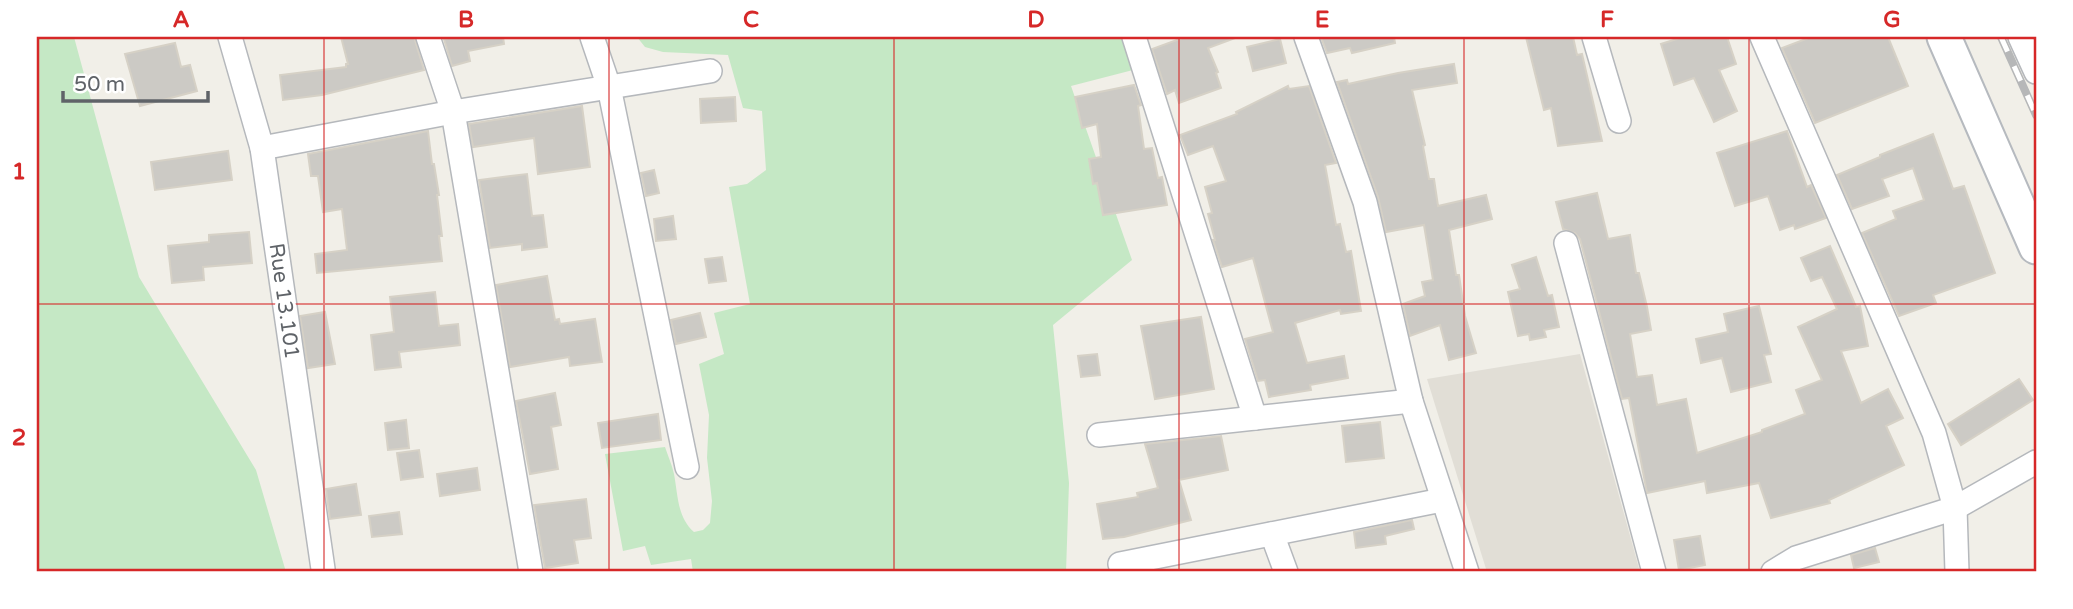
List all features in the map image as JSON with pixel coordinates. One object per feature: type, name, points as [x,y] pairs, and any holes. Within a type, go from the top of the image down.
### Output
[{"type":"main road","points":[[1944,37],[2036,247]]},
{"type":"street","name":"Rue 13.101","points":[[230,37],[262,148],[323,569]]},
{"type":"street","points":[[428,37],[453,112],[531,572]]},
{"type":"street","points":[[592,37],[609,87],[687,467]]},
{"type":"street","points":[[1134,37],[1255,418]]},
{"type":"street","points":[[1306,37],[1365,202],[1411,401],[1467,572]]},
{"type":"street","points":[[1594,37],[1619,121]]},
{"type":"street","points":[[1762,37],[1934,433],[1955,508],[1957,572]]},
{"type":"street","points":[[2020,37],[2036,72]]},
{"type":"street","points":[[262,148],[453,112],[710,71]]},
{"type":"street","points":[[1566,243],[1654,572]]},
{"type":"street","points":[[1098,435],[1411,401]]},
{"type":"street","points":[[1773,572],[1796,558],[1955,508],[2036,462]]},
{"type":"street","points":[[1123,572],[1120,565],[1442,500]]},
{"type":"street","points":[[1272,534],[1286,572]]},
{"type":"shaded area","points":[[1580,354],[1640,572],[1487,572],[1427,379]]},
{"type":"green space","points":[[37,37],[74,37],[139,277],[256,470],[286,572],[37,572]]},
{"type":"green space","points":[[637,37],[1126,37],[1133,70],[1071,86],[1132,260],[1053,325],[1069,483],[1066,572],[693,572],[691,559],[651,565],[645,546],[623,551],[605,454],[665,447],[684,520],[694,532],[703,530],[710,523],[712,501],[707,458],[709,415],[699,364],[724,354],[714,313],[750,304],[729,187],[747,184],[766,170],[762,111],[743,108],[728,55],[663,52],[645,47]]},
{"type":"building","points":[[341,37],[414,37],[424,70],[322,95],[283,100],[280,75],[346,67],[348,64]]},
{"type":"building","points":[[503,37],[504,44],[468,51],[470,61],[452,66],[444,39]]},
{"type":"building","points":[[1185,37],[1235,38],[1208,48],[1221,88],[1179,103],[1175,90],[1167,94],[1152,49]]},
{"type":"building","points":[[1321,37],[1394,37],[1395,43],[1352,53],[1350,48],[1327,53]]},
{"type":"building","points":[[1526,37],[1573,37],[1577,55],[1582,54],[1602,141],[1558,146],[1551,108],[1544,110]]},
{"type":"building","points":[[1683,37],[1727,37],[1736,64],[1719,70],[1737,111],[1714,122],[1694,78],[1674,85],[1661,44]]},
{"type":"building","points":[[1811,37],[1888,37],[1908,86],[1815,123],[1782,48]]},
{"type":"building","points":[[1280,39],[1286,63],[1253,71],[1247,47]]},
{"type":"building","points":[[175,43],[181,67],[190,65],[197,91],[140,106],[125,54]]},
{"type":"building","points":[[1454,64],[1457,83],[1412,90],[1425,145],[1423,146],[1429,179],[1434,179],[1438,206],[1486,195],[1492,219],[1449,230],[1465,316],[1476,353],[1449,360],[1440,325],[1410,336],[1403,304],[1425,296],[1422,282],[1433,280],[1424,225],[1386,232],[1378,197],[1337,82],[1347,80],[1348,84]]},
{"type":"building","points":[[1134,85],[1141,105],[1138,106],[1144,149],[1152,148],[1158,178],[1162,177],[1167,205],[1103,215],[1097,183],[1093,184],[1089,159],[1101,157],[1097,124],[1082,128],[1075,97]]},
{"type":"building","points":[[1288,86],[1289,89],[1309,86],[1336,163],[1325,165],[1336,225],[1340,224],[1346,252],[1351,251],[1361,311],[1341,314],[1340,310],[1295,323],[1307,363],[1344,356],[1348,378],[1310,385],[1311,390],[1269,397],[1265,380],[1258,381],[1245,339],[1273,332],[1253,258],[1222,267],[1213,240],[1208,214],[1212,213],[1205,187],[1226,181],[1213,146],[1188,155],[1180,135],[1237,114],[1236,112]]},
{"type":"building","points":[[735,97],[736,121],[701,123],[700,99]]},
{"type":"building","points":[[582,106],[590,167],[538,174],[534,138],[473,147],[469,124]]},
{"type":"building","points":[[428,131],[439,195],[442,261],[317,273],[315,254],[347,250],[342,209],[323,212],[318,176],[311,176],[308,154]]},
{"type":"building","points":[[1787,131],[1807,187],[1811,185],[1826,218],[1795,229],[1794,225],[1780,230],[1768,196],[1735,206],[1717,153]]},
{"type":"building","points":[[1933,134],[1953,189],[1964,186],[1995,273],[1933,295],[1936,303],[1899,316],[1862,233],[1896,219],[1893,211],[1924,200],[1913,168],[1882,179],[1889,196],[1852,209],[1837,175]]},
{"type":"building","points":[[228,151],[232,180],[155,190],[151,162]]},
{"type":"building","points":[[654,170],[659,193],[646,196],[641,173]]},
{"type":"building","points":[[527,174],[532,216],[543,215],[547,247],[522,250],[522,244],[490,248],[479,180]]},
{"type":"building","points":[[1597,193],[1608,239],[1630,235],[1636,273],[1639,273],[1647,307],[1651,330],[1630,334],[1637,377],[1652,375],[1657,405],[1686,399],[1697,453],[1762,432],[1805,414],[1796,390],[1822,380],[1798,327],[1837,309],[1822,277],[1811,281],[1801,258],[1830,246],[1856,307],[1860,306],[1868,346],[1841,351],[1861,403],[1888,389],[1903,418],[1886,426],[1904,465],[1829,500],[1830,503],[1771,518],[1759,483],[1707,493],[1705,481],[1647,493],[1629,398],[1622,399],[1580,239],[1575,233],[1563,229],[1556,202]]},
{"type":"building","points":[[673,216],[676,239],[656,241],[654,219]]},
{"type":"building","points":[[249,232],[252,263],[203,267],[204,280],[172,283],[168,246],[209,242],[209,235]]},
{"type":"building","points":[[722,257],[726,281],[709,283],[705,259]]},
{"type":"building","points":[[1536,257],[1548,296],[1552,295],[1559,327],[1544,330],[1546,337],[1530,340],[1529,334],[1518,336],[1508,292],[1520,289],[1512,265]]},
{"type":"building","points":[[547,276],[555,320],[559,319],[560,324],[595,319],[602,362],[570,366],[569,357],[510,367],[496,285]]},
{"type":"building","points":[[435,292],[439,326],[458,324],[460,345],[399,352],[401,367],[375,370],[371,335],[394,332],[390,297]]},
{"type":"building","points":[[1759,306],[1771,354],[1764,355],[1771,382],[1731,392],[1722,358],[1701,363],[1696,339],[1728,332],[1724,314]]},
{"type":"building","points":[[325,312],[335,364],[308,368],[300,316]]},
{"type":"building","points":[[700,313],[706,337],[676,344],[671,320]]},
{"type":"building","points":[[1201,317],[1214,389],[1155,399],[1141,326]]},
{"type":"building","points":[[1097,354],[1100,375],[1081,377],[1078,356]]},
{"type":"building","points":[[2019,379],[2033,400],[1961,445],[1948,424]]},
{"type":"building","points":[[555,393],[561,425],[551,427],[558,469],[530,474],[516,401]]},
{"type":"building","points":[[658,414],[661,440],[602,448],[598,423]]},
{"type":"building","points":[[406,420],[409,448],[388,450],[385,423]]},
{"type":"building","points":[[1380,422],[1384,458],[1346,462],[1342,426]]},
{"type":"building","points":[[1221,436],[1228,470],[1179,480],[1191,520],[1124,537],[1103,539],[1097,504],[1138,497],[1137,493],[1158,488],[1145,444]]},
{"type":"building","points":[[419,450],[423,477],[401,480],[397,453]]},
{"type":"building","points":[[477,468],[480,490],[440,496],[437,474]]},
{"type":"building","points":[[356,484],[361,515],[330,519],[326,489]]},
{"type":"building","points":[[586,499],[591,538],[574,540],[578,563],[545,568],[534,505]]},
{"type":"building","points":[[399,512],[402,534],[372,537],[369,516]]},
{"type":"building","points":[[1412,520],[1414,529],[1385,536],[1386,544],[1356,548],[1354,532]]},
{"type":"building","points":[[1700,536],[1705,565],[1679,570],[1674,540]]},
{"type":"building","points":[[1875,548],[1879,562],[1854,568],[1851,555]]},
{"type":"railway","points":[[2001,37],[2036,115]]}]
